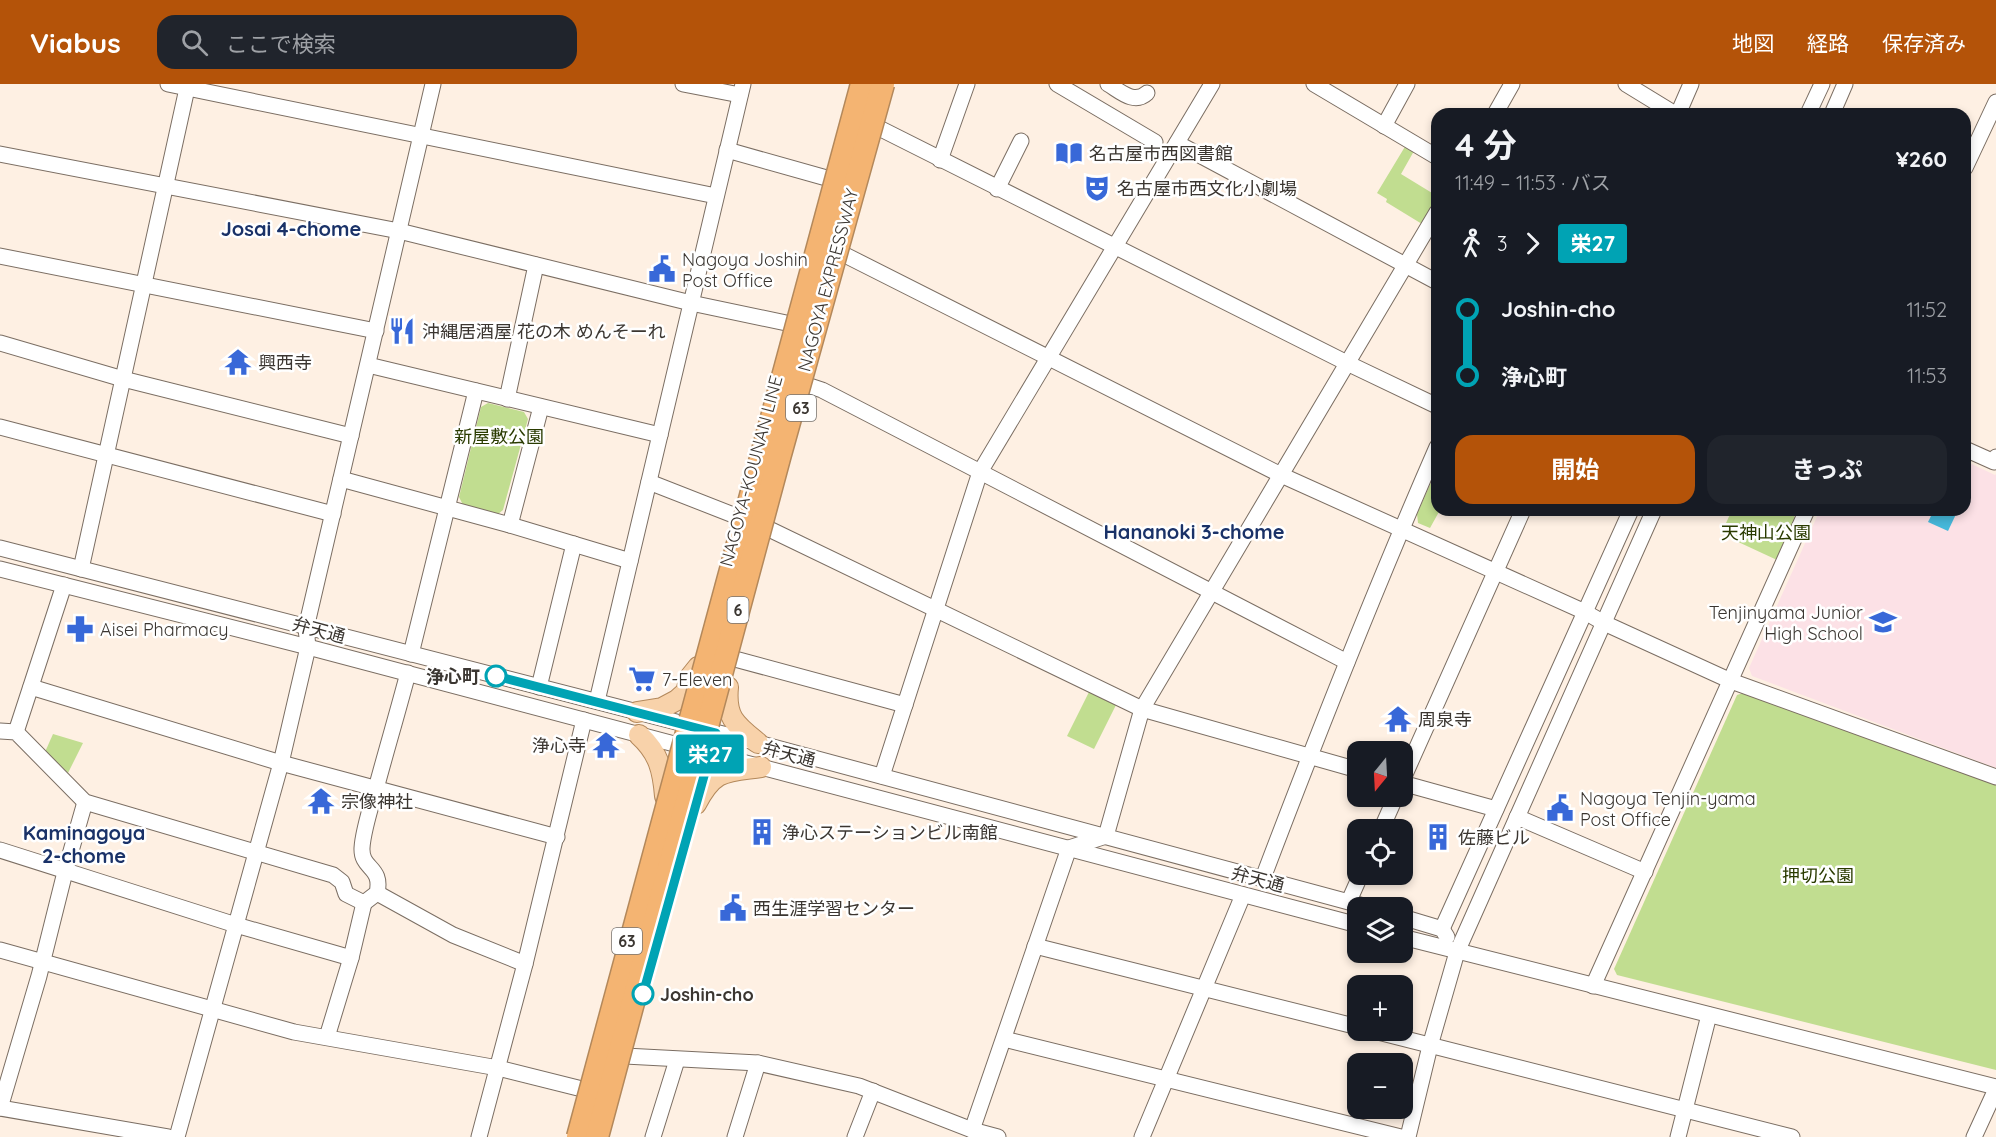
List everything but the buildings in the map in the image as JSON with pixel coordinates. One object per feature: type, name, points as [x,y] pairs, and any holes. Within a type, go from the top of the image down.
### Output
[{"type":"highway","name":"NAGOYA EXPRESSWAY","points":[[578,1137],[862,84]]},
{"type":"highway","name":"NAGOYA EXPRESSWAY","points":[[597,1137],[788,426],[883,84]]},
{"type":"main road","name":"NAGOYA-KOUNAN LINE","points":[[573,1137],[856,84]]},
{"type":"main road","name":"NAGOYA-KOUNAN LINE","points":[[604,1137],[716,733],[841,253],[891,84]]},
{"type":"main road","points":[[637,712],[662,708],[676,700],[686,692],[690,677],[698,667]]},
{"type":"main road","points":[[728,688],[726,704],[732,719],[758,743]]},
{"type":"main road","points":[[639,735],[658,757],[664,777],[665,796]]},
{"type":"main road","points":[[696,804],[704,789],[718,775],[761,767]]},
{"type":"street","points":[[168,84],[188,86],[716,196]]},
{"type":"street","points":[[177,1137],[281,763],[308,647],[306,628],[433,84]]},
{"type":"street","points":[[597,702],[741,90],[683,84]]},
{"type":"street","points":[[940,160],[967,84]]},
{"type":"street","points":[[1057,84],[1155,142]]},
{"type":"street","points":[[1108,84],[1132,98],[1141,98],[1147,93]]},
{"type":"street","points":[[882,776],[980,472],[1212,84]]},
{"type":"street","points":[[1314,84],[1431,153]]},
{"type":"street","points":[[1384,126],[1407,84]]},
{"type":"street","points":[[1498,108],[1512,84]]},
{"type":"street","points":[[1626,84],[1667,108]]},
{"type":"street","points":[[1680,108],[1692,84]]},
{"type":"street","points":[[1811,108],[1822,84]]},
{"type":"street","points":[[1835,108],[1845,84]]},
{"type":"street","points":[[81,569],[188,86]]},
{"type":"street","points":[[1971,155],[1996,102]]},
{"type":"street","points":[[877,127],[997,189],[1431,403]]},
{"type":"street","points":[[997,189],[1022,141]]},
{"type":"street","points":[[1177,143],[1431,279]]},
{"type":"street","points":[[727,150],[830,179]]},
{"type":"street","points":[[0,154],[399,231],[691,303],[791,324]]},
{"type":"street","points":[[972,1130],[1069,848],[1106,836],[1142,709],[1431,222]]},
{"type":"street","points":[[841,253],[1047,359],[1281,475],[1585,612],[1604,623],[1731,681],[1996,777]]},
{"type":"street","points":[[0,256],[376,331]]},
{"type":"street","points":[[507,399],[536,265]]},
{"type":"street","points":[[0,343],[123,379],[351,436]]},
{"type":"street","points":[[368,365],[660,435]]},
{"type":"street","points":[[807,385],[822,390],[1347,662]]},
{"type":"street","points":[[411,654],[476,391]]},
{"type":"street","points":[[510,525],[541,407]]},
{"type":"street","points":[[0,427],[333,514]]},
{"type":"street","points":[[1971,452],[1994,462],[1996,457]]},
{"type":"street","points":[[1263,878],[1347,662],[1431,461]]},
{"type":"street","points":[[341,479],[510,525],[630,561]]},
{"type":"street","points":[[649,482],[769,529],[1142,709],[1347,767]]},
{"type":"street","points":[[1413,757],[1520,516]]},
{"type":"street","points":[[1442,929],[1628,516]]},
{"type":"street","points":[[1408,1137],[1430,1046],[1457,952],[1651,516]]},
{"type":"street","points":[[1593,986],[1804,516]]},
{"type":"street","points":[[539,687],[574,544]]},
{"type":"street","name":"弁天通","points":[[0,548],[758,743],[1347,900]]},
{"type":"street","name":"弁天通","points":[[0,568],[408,673],[1347,922]]},
{"type":"street","points":[[16,732],[64,585]]},
{"type":"street","points":[[735,659],[905,705]]},
{"type":"street","points":[[327,1036],[371,898],[379,881],[374,870],[364,862],[362,849],[376,788],[408,673]]},
{"type":"street","points":[[31,687],[281,763],[557,837]]},
{"type":"street","points":[[479,1137],[557,837],[584,720]]},
{"type":"street","points":[[0,731],[16,732],[86,802],[333,875],[342,882],[346,894],[371,898],[525,964]]},
{"type":"street","points":[[1413,785],[1496,809]]},
{"type":"street","points":[[86,802],[0,1108],[168,1137]]},
{"type":"street","points":[[1517,818],[1645,872]]},
{"type":"street","points":[[0,850],[236,925],[351,958]]},
{"type":"street","points":[[1142,1137],[1243,895]]},
{"type":"street","points":[[1413,920],[1442,929],[1457,952]]},
{"type":"street","points":[[1413,940],[1996,1088],[1974,1137]]},
{"type":"street","points":[[1035,946],[1347,1024]]},
{"type":"street","points":[[0,950],[294,1032],[498,1068],[586,1090]]},
{"type":"street","points":[[1678,1137],[1709,1015]]},
{"type":"street","points":[[1004,1039],[1401,1137]]},
{"type":"street","points":[[1411,1041],[1792,1137]]},
{"type":"street","points":[[625,1056],[758,1063],[873,1091],[972,1130],[998,1137]]},
{"type":"street","points":[[653,1137],[676,1060]]},
{"type":"street","points":[[735,1137],[758,1063]]},
{"type":"street","points":[[855,1137],[873,1091]]},
{"type":"shaded area","name":"Tenjinyama Junior High School","points":[[1971,464],[1996,474],[1996,768],[1752,676],[1749,668],[1817,516],[1971,516]]},
{"type":"green space","points":[[1406,145],[1414,151],[1401,174],[1431,192],[1431,207],[1422,224],[1386,202],[1387,199],[1377,193]]},
{"type":"green space","name":"新屋敷公園","points":[[488,403],[524,412],[528,419],[503,510],[498,514],[463,505],[459,497],[481,407]]},
{"type":"green space","points":[[1431,482],[1431,516],[1437,516],[1430,528],[1418,523],[1417,514]]},
{"type":"green space","name":"天神山公園","points":[[1729,516],[1794,516],[1795,519],[1777,560],[1721,534]]},
{"type":"green space","points":[[1089,692],[1116,705],[1094,749],[1067,736]]},
{"type":"green space","name":"押切公園","points":[[1743,693],[1996,784],[1996,1070],[1617,975],[1614,969],[1737,695]]},
{"type":"green space","points":[[53,734],[83,743],[68,773],[45,752]]},
{"type":"water","points":[[1931,516],[1955,516],[1948,531],[1928,522]]},
{"type":"bus line","name":"栄27","points":[[496,676],[716,733],[643,994]]},
{"type":"place","name":"名古屋市西図書館","points":[[1069,153]]},
{"type":"place","name":"名古屋市西文化小劇場","points":[[1097,188]]},
{"type":"place","name":"Nagoya Joshin Post Office","points":[[662,269]]},
{"type":"place","name":"沖縄居酒屋 花の木 めんそーれ","points":[[402,331]]},
{"type":"place","name":"興西寺","points":[[238,362]]},
{"type":"place","name":"Tenjinyama Junior High School","points":[[1883,622]]},
{"type":"place","name":"Aisei Pharmacy","points":[[80,629]]},
{"type":"place","name":"浄心町","points":[[496,676]]},
{"type":"place","name":"7-Eleven","points":[[642,679]]},
{"type":"place","name":"周泉寺","points":[[1398,719]]},
{"type":"place","name":"浄心寺","points":[[606,745]]},
{"type":"place","name":"宗像神社","points":[[321,801]]},
{"type":"place","name":"Nagoya Tenjin-yama Post Office","points":[[1560,808]]},
{"type":"place","name":"浄心ステーションビル南館","points":[[762,832]]},
{"type":"place","name":"佐藤ビル","points":[[1438,837]]},
{"type":"place","name":"西生涯学習センター","points":[[733,908]]},
{"type":"place","name":"Joshin-cho","points":[[643,994]]},
{"type":"district","name":"Josai 4-chome","points":[[291,228]]},
{"type":"district","name":"Hananoki 3-chome","points":[[1194,531]]},
{"type":"district","name":"Kaminagoya 2-chome","points":[[84,844]]}]
